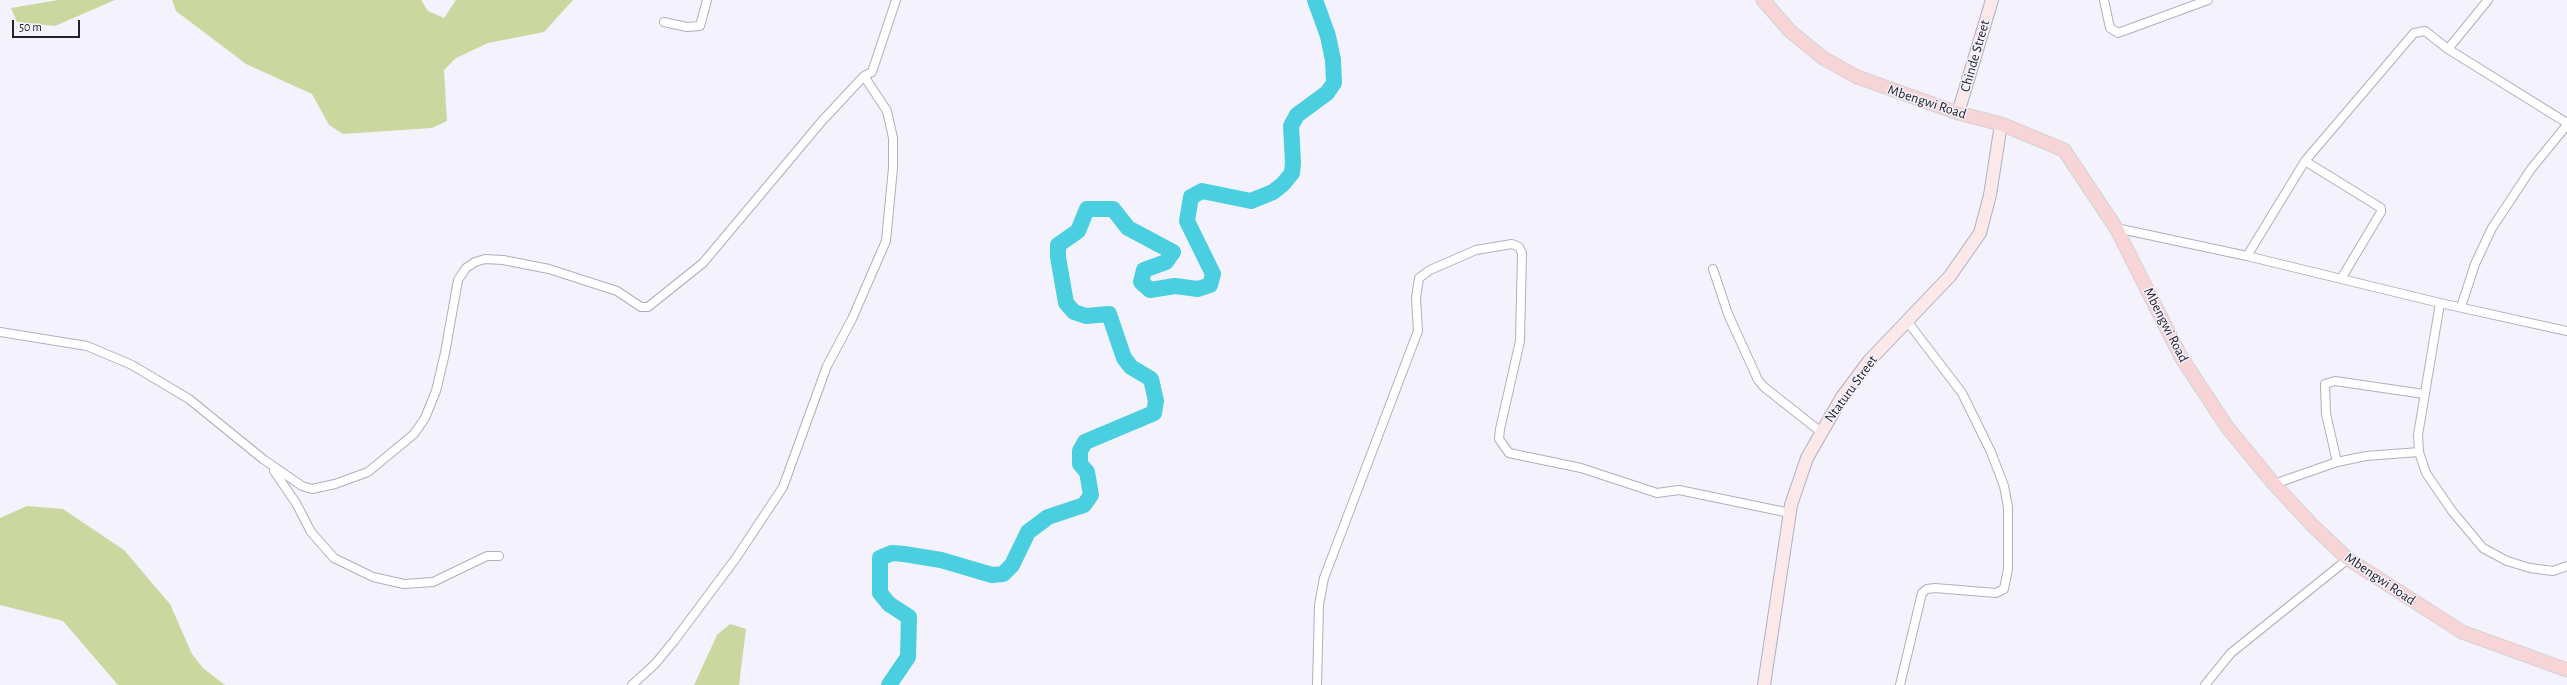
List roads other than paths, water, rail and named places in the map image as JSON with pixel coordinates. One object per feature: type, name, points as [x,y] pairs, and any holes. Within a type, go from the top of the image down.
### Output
[{"type":"main road","name":"Mbengwi Road","points":[[1763,0],[1790,31],[1822,58],[1857,77],[1958,113],[2001,124],[2064,150],[2116,228],[2181,357],[2228,427],[2274,484],[2312,525],[2348,559],[2462,632],[2567,670]]},
{"type":"street","points":[[664,22],[687,27],[700,26],[707,0]]},
{"type":"street","points":[[0,332],[87,346],[120,359],[189,399],[293,481],[312,488],[335,484],[368,472],[414,434],[425,418],[436,391],[451,328],[458,280],[461,274],[475,262],[485,259],[503,260],[549,269],[617,291],[641,307],[648,307],[703,263],[822,121],[864,76],[872,72],[876,66],[896,0]]},
{"type":"street","name":"Chinde Street","points":[[1958,113],[1992,0]]},
{"type":"street","points":[[2104,0],[2110,28],[2118,33],[2208,0]]},
{"type":"street","points":[[2448,50],[2488,0]]},
{"type":"street","points":[[2247,256],[2305,160],[2414,32],[2425,31],[2448,50],[2567,124],[2531,169],[2492,228],[2475,264],[2461,307]]},
{"type":"street","points":[[632,685],[655,664],[674,641],[736,558],[783,487],[827,366],[852,319],[884,246],[890,201],[893,138],[887,111],[864,76]]},
{"type":"street","name":"Ntaturu Street","points":[[1764,685],[1795,488],[1821,432],[1842,397],[1869,361],[1950,276],[1980,233],[1990,195],[2001,124]]},
{"type":"street","points":[[2305,160],[2381,208],[2381,212],[2341,279]]},
{"type":"street","points":[[2116,228],[2247,256],[2440,303],[2567,331]]},
{"type":"street","points":[[1317,685],[1319,605],[1324,578],[1418,331],[1416,298],[1418,278],[1430,270],[1476,250],[1512,244],[1519,247],[1522,253],[1520,341],[1499,439],[1509,452],[1581,468],[1657,493],[1679,490],[1790,513]]},
{"type":"street","points":[[1713,269],[1728,314],[1758,380],[1764,387],[1821,432]]},
{"type":"street","points":[[2440,303],[2418,435],[2418,452],[2426,473],[2452,512],[2483,548],[2507,561],[2530,568],[2553,571],[2567,566]]},
{"type":"street","points":[[1900,685],[1922,593],[1927,589],[1935,588],[1996,593],[2004,589],[2008,569],[2008,506],[2004,486],[1991,452],[1962,393],[1907,321]]},
{"type":"street","points":[[2337,462],[2326,414],[2325,384],[2335,381],[2424,394]]},
{"type":"street","points":[[2274,484],[2337,462],[2366,456],[2418,452]]},
{"type":"street","points":[[263,458],[281,479],[296,503],[311,532],[334,558],[373,577],[404,584],[434,582],[487,556],[499,556]]},
{"type":"street","points":[[2204,685],[2231,653],[2348,559]]},
{"type":"waterway","points":[[889,685],[908,657],[909,617],[889,604],[880,593],[880,558],[892,553],[904,554],[941,560],[992,575],[1003,574],[1012,565],[1028,532],[1048,517],[1084,505],[1091,495],[1087,472],[1080,464],[1080,451],[1085,442],[1154,413],[1156,401],[1151,379],[1131,367],[1124,358],[1109,314],[1086,316],[1074,312],[1066,303],[1058,257],[1058,245],[1078,231],[1087,209],[1113,209],[1128,228],[1173,252],[1166,262],[1144,270],[1141,282],[1150,290],[1175,286],[1198,289],[1210,285],[1213,274],[1187,221],[1191,197],[1202,191],[1251,201],[1273,192],[1283,184],[1292,173],[1293,162],[1291,126],[1297,115],[1327,93],[1334,83],[1333,60],[1328,36],[1315,0]]}]
